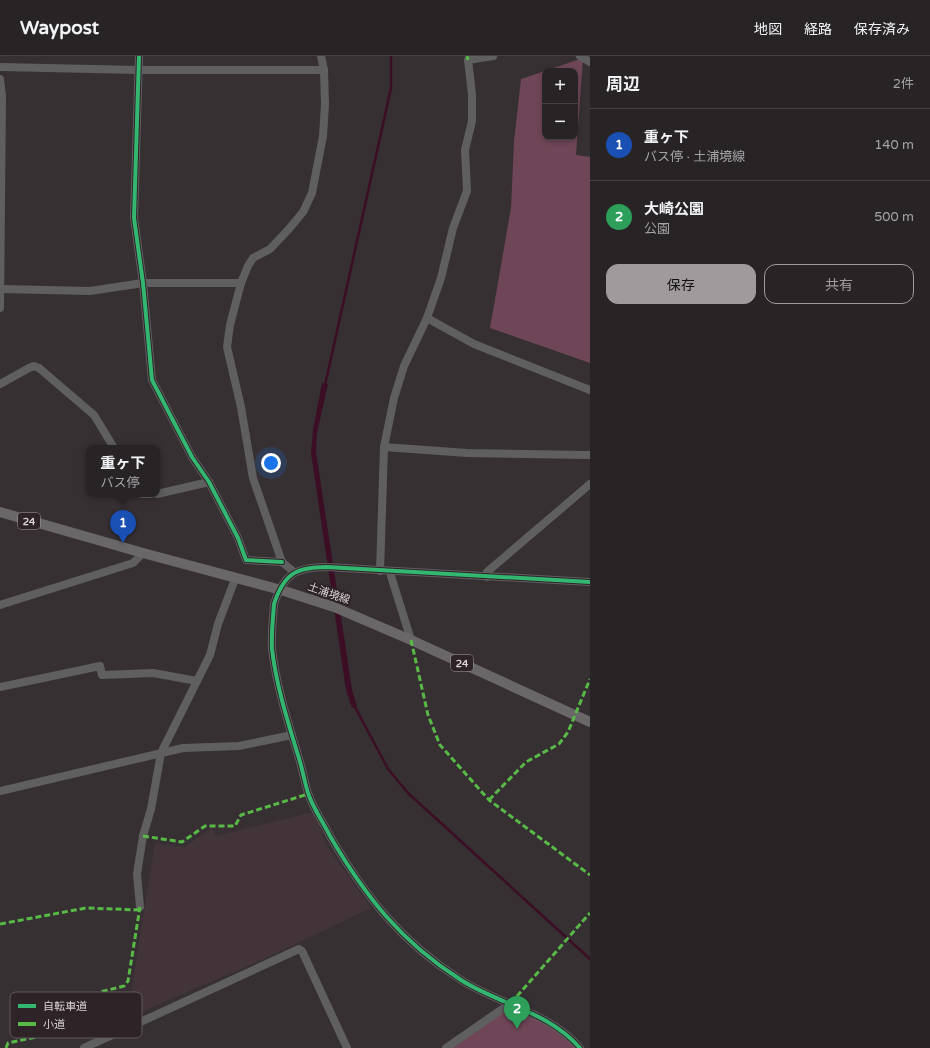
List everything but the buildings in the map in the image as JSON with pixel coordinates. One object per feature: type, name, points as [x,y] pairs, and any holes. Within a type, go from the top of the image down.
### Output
[{"type":"main road","name":"土浦境線","points":[[0,512],[235,579],[280,590],[346,612],[412,640],[590,722]]},
{"type":"street","points":[[139,56],[134,218],[143,284],[152,380],[192,457],[209,482],[238,538],[246,560],[282,562]]},
{"type":"street","points":[[294,572],[282,562],[253,478],[241,407],[227,347],[230,325],[241,283],[253,258],[270,249],[288,230],[303,212],[312,193],[323,136],[325,104],[324,70],[321,56]]},
{"type":"street","points":[[380,571],[384,447],[394,398],[404,366],[427,318],[441,278],[453,228],[467,191],[466,150],[472,121],[472,94],[468,60],[493,56]]},
{"type":"street","points":[[580,56],[590,62]]},
{"type":"street","points":[[0,67],[139,70],[324,70]]},
{"type":"street","points":[[0,79],[2,96],[0,308]]},
{"type":"street","points":[[1,289],[90,291],[143,284],[241,283]]},
{"type":"street","points":[[427,318],[474,344],[590,390]]},
{"type":"street","points":[[0,384],[29,368],[34,366],[38,368],[94,415],[112,445]]},
{"type":"street","points":[[384,447],[467,453],[590,455]]},
{"type":"street","points":[[160,493],[209,482]]},
{"type":"street","points":[[487,577],[487,572],[590,484]]},
{"type":"street","points":[[0,605],[133,563],[143,553]]},
{"type":"street","points":[[580,1048],[572,1038],[546,1020],[468,984],[437,963],[398,931],[373,901],[338,850],[308,794],[302,765],[292,735],[272,648],[274,604],[280,590],[294,572],[311,567],[590,582]]},
{"type":"street","points":[[390,571],[390,576],[412,640]]},
{"type":"street","points":[[140,907],[137,874],[143,836],[151,809],[161,754],[210,656],[218,624],[235,579]]},
{"type":"street","points":[[0,688],[100,666],[102,675],[153,673],[197,681]]},
{"type":"street","points":[[0,791],[183,748],[239,746],[292,735]]},
{"type":"street","points":[[142,1021],[298,949],[302,951],[347,1048]]},
{"type":"street","points":[[446,1048],[511,1003]]},
{"type":"street","points":[[84,1048],[106,1038]]},
{"type":"shaded area","points":[[583,58],[578,127],[578,68],[553,68]]},
{"type":"shaded area","points":[[542,72],[542,140],[577,140],[576,155],[590,157],[590,363],[490,328],[511,208],[514,141],[521,79]]},
{"type":"shaded area","points":[[322,383],[328,384],[317,433],[316,452],[352,689],[357,706],[352,708],[346,690],[311,453],[313,430]]},
{"type":"shaded area","points":[[313,812],[329,849],[371,908],[264,959],[142,1012],[142,992],[131,992],[155,843],[185,847],[212,827],[216,836]]},
{"type":"shaded area","points":[[511,1003],[532,1012],[580,1048],[446,1048]]},
{"type":"waterway","points":[[325,385],[391,88],[391,56]]},
{"type":"waterway","points":[[354,705],[388,769],[408,793],[590,959]]},
{"type":"marked path","points":[[467,56],[468,60]]},
{"type":"marked path","points":[[411,640],[428,715],[440,745],[489,800],[590,875]]},
{"type":"marked path","points":[[489,800],[526,762],[559,744],[568,732],[590,679]]},
{"type":"marked path","points":[[143,836],[182,842],[205,826],[235,826],[241,815],[308,794]]},
{"type":"marked path","points":[[100,992],[124,986],[128,981],[140,907]]},
{"type":"marked path","points":[[0,924],[86,908],[140,910]]},
{"type":"marked path","points":[[511,1003],[590,913]]},
{"type":"marked path","points":[[6,1048],[8,1043],[32,1038]]},
{"type":"cycle path","points":[[139,56],[134,218],[143,283],[152,380],[192,457],[209,482],[238,538],[246,560],[282,562]]},
{"type":"cycle path","points":[[580,1048],[567,1035],[553,1025],[539,1017],[476,989],[440,965],[402,934],[371,898],[343,858],[310,799],[279,688],[272,649],[272,638],[274,604],[282,585],[293,574],[307,568],[327,567],[590,582]]},
{"type":"place","name":"重ヶ下","points":[[123,543]]},
{"type":"place","name":"大崎公園","points":[[517,1029]]}]
